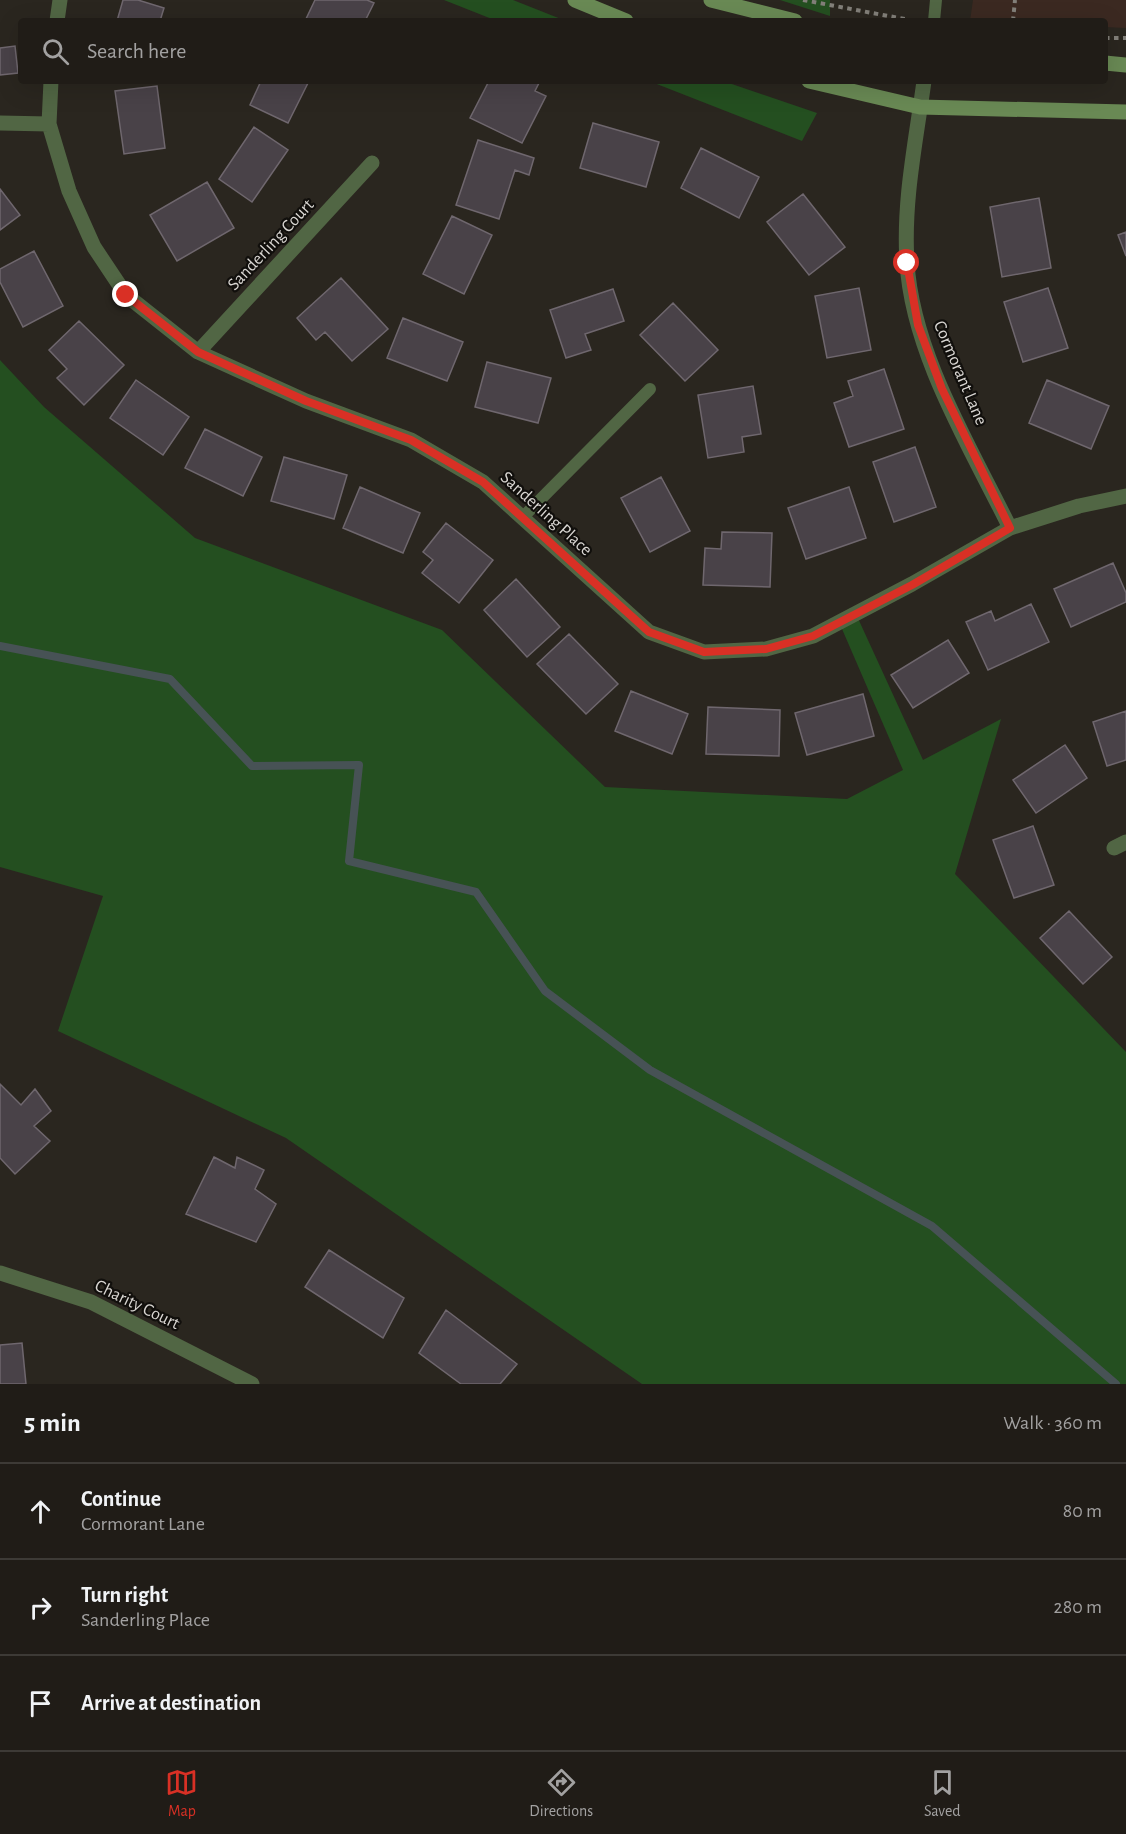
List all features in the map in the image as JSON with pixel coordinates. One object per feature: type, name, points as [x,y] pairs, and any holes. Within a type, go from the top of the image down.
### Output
[{"type":"main road","points":[[574,0],[619,18]]},
{"type":"main road","points":[[711,0],[783,18]]},
{"type":"main road","points":[[1108,63],[1126,65]]},
{"type":"main road","points":[[822,84],[920,107],[1126,112]]},
{"type":"street","points":[[57,18],[60,0]]},
{"type":"street","name":"Sanderling Place","points":[[51,84],[49,124],[69,191],[94,247],[126,295],[198,352],[306,401],[411,440],[483,482],[649,632],[704,652],[766,649],[813,636],[912,585],[1010,528],[1079,506],[1126,496]]},
{"type":"street","name":"Cormorant Lane","points":[[924,84],[909,179],[907,263],[918,325],[942,389],[1010,528]]},
{"type":"street","points":[[0,123],[49,124]]},
{"type":"street","name":"Sanderling Court","points":[[198,352],[372,163]]},
{"type":"street","name":"Charity Court","points":[[0,1273],[91,1302],[252,1384]]},
{"type":"lane","points":[[934,18],[936,0]]},
{"type":"lane","points":[[522,518],[650,389]]},
{"type":"path","points":[[803,0],[899,18]]},
{"type":"path","points":[[1013,18],[1015,0]]},
{"type":"path","points":[[1108,38],[1126,38]]},
{"type":"shaded area","points":[[973,0],[1126,0],[1126,28],[1108,27],[1108,18],[970,18]]},
{"type":"green space","points":[[444,0],[513,0],[558,18],[489,18]]},
{"type":"green space","points":[[780,0],[830,0],[830,16]]},
{"type":"green space","points":[[657,84],[732,84],[817,113],[802,141]]},
{"type":"green space","points":[[0,360],[44,407],[195,538],[442,630],[605,787],[847,799],[903,770],[839,622],[856,614],[923,760],[1001,719],[955,874],[1126,1052],[1126,1384],[642,1384],[286,1138],[58,1031],[103,896],[0,867]]},
{"type":"building","points":[[123,0],[138,0],[164,8],[161,18],[118,18]]},
{"type":"building","points":[[315,0],[367,0],[374,3],[366,18],[306,18]]},
{"type":"building","points":[[15,46],[18,73],[0,75],[0,48]]},
{"type":"building","points":[[260,84],[308,84],[288,123],[250,105]]},
{"type":"building","points":[[487,84],[538,84],[535,91],[546,96],[522,143],[470,118]]},
{"type":"building","points":[[157,86],[165,148],[124,154],[115,91]]},
{"type":"building","points":[[593,123],[659,142],[646,187],[580,168]]},
{"type":"building","points":[[254,127],[288,150],[252,202],[219,179]]},
{"type":"building","points":[[478,140],[534,158],[529,175],[515,170],[499,219],[456,205]]},
{"type":"building","points":[[701,148],[759,177],[739,218],[681,188]]},
{"type":"building","points":[[207,182],[234,228],[177,261],[150,215]]},
{"type":"building","points":[[0,189],[20,215],[0,230]]},
{"type":"building","points":[[803,194],[845,247],[809,275],[767,222]]},
{"type":"building","points":[[1039,198],[1051,268],[1002,277],[990,207]]},
{"type":"building","points":[[452,216],[492,235],[464,294],[423,274]]},
{"type":"building","points":[[1126,232],[1126,256],[1118,235]]},
{"type":"building","points":[[34,251],[63,306],[23,327],[0,282],[0,269]]},
{"type":"building","points":[[341,278],[388,329],[352,361],[325,332],[316,340],[297,318]]},
{"type":"building","points":[[859,288],[871,350],[827,358],[815,296]]},
{"type":"building","points":[[1048,288],[1068,348],[1023,362],[1004,302]]},
{"type":"building","points":[[613,289],[624,321],[585,334],[591,350],[566,358],[550,310]]},
{"type":"building","points":[[673,303],[718,350],[685,381],[640,335]]},
{"type":"building","points":[[403,318],[463,342],[447,381],[387,358]]},
{"type":"building","points":[[79,321],[124,365],[84,405],[57,378],[67,369],[49,350]]},
{"type":"building","points":[[487,362],[551,378],[538,423],[475,407]]},
{"type":"building","points":[[884,369],[904,429],[849,447],[834,403],[853,396],[848,381]]},
{"type":"building","points":[[136,380],[189,417],[163,455],[110,418]]},
{"type":"building","points":[[1047,380],[1109,406],[1091,449],[1029,423]]},
{"type":"building","points":[[753,386],[761,434],[742,437],[744,452],[708,458],[698,395]]},
{"type":"building","points":[[205,429],[262,457],[243,496],[185,468]]},
{"type":"building","points":[[915,447],[936,507],[894,522],[873,462]]},
{"type":"building","points":[[284,457],[347,475],[334,519],[271,501]]},
{"type":"building","points":[[661,477],[690,531],[650,552],[621,498]]},
{"type":"building","points":[[360,487],[420,513],[403,553],[343,528]]},
{"type":"building","points":[[849,487],[866,538],[806,559],[788,508]]},
{"type":"building","points":[[446,523],[493,560],[459,603],[422,573],[433,560],[423,552]]},
{"type":"building","points":[[722,532],[772,533],[770,587],[703,585],[705,548],[721,549]]},
{"type":"building","points":[[1113,563],[1126,593],[1126,602],[1071,627],[1054,589]]},
{"type":"building","points":[[516,579],[560,627],[527,657],[484,610]]},
{"type":"building","points":[[1031,604],[1049,642],[988,670],[966,622],[991,611],[995,621]]},
{"type":"building","points":[[569,634],[618,684],[586,714],[537,664]]},
{"type":"building","points":[[948,640],[969,673],[913,708],[891,675]]},
{"type":"building","points":[[631,691],[688,714],[672,754],[615,731]]},
{"type":"building","points":[[863,694],[874,736],[807,755],[795,713]]},
{"type":"building","points":[[708,707],[780,710],[779,756],[706,754]]},
{"type":"building","points":[[1126,711],[1126,760],[1107,766],[1093,722]]},
{"type":"building","points":[[1065,745],[1087,778],[1036,813],[1013,780]]},
{"type":"building","points":[[1033,826],[1054,885],[1014,898],[993,840]]},
{"type":"building","points":[[1069,911],[1112,957],[1083,984],[1040,938]]},
{"type":"building","points":[[0,1084],[21,1105],[35,1089],[51,1111],[34,1126],[50,1141],[15,1174],[0,1158]]},
{"type":"building","points":[[214,1157],[235,1168],[237,1157],[264,1170],[255,1189],[276,1204],[256,1242],[186,1214]]},
{"type":"building","points":[[329,1250],[404,1298],[383,1338],[305,1287]]},
{"type":"building","points":[[446,1310],[517,1364],[500,1384],[461,1384],[419,1353]]},
{"type":"building","points":[[22,1343],[26,1384],[0,1384],[0,1345]]},
{"type":"waterway","points":[[0,646],[170,679],[252,766],[359,765],[349,861],[476,892],[545,991],[650,1070],[932,1226],[1116,1384]]},
{"type":"route","points":[[126,295],[198,352],[306,401],[411,440],[483,482],[649,632],[704,652],[766,649],[813,636],[912,585],[1010,528],[942,389],[918,325],[907,263]]}]
